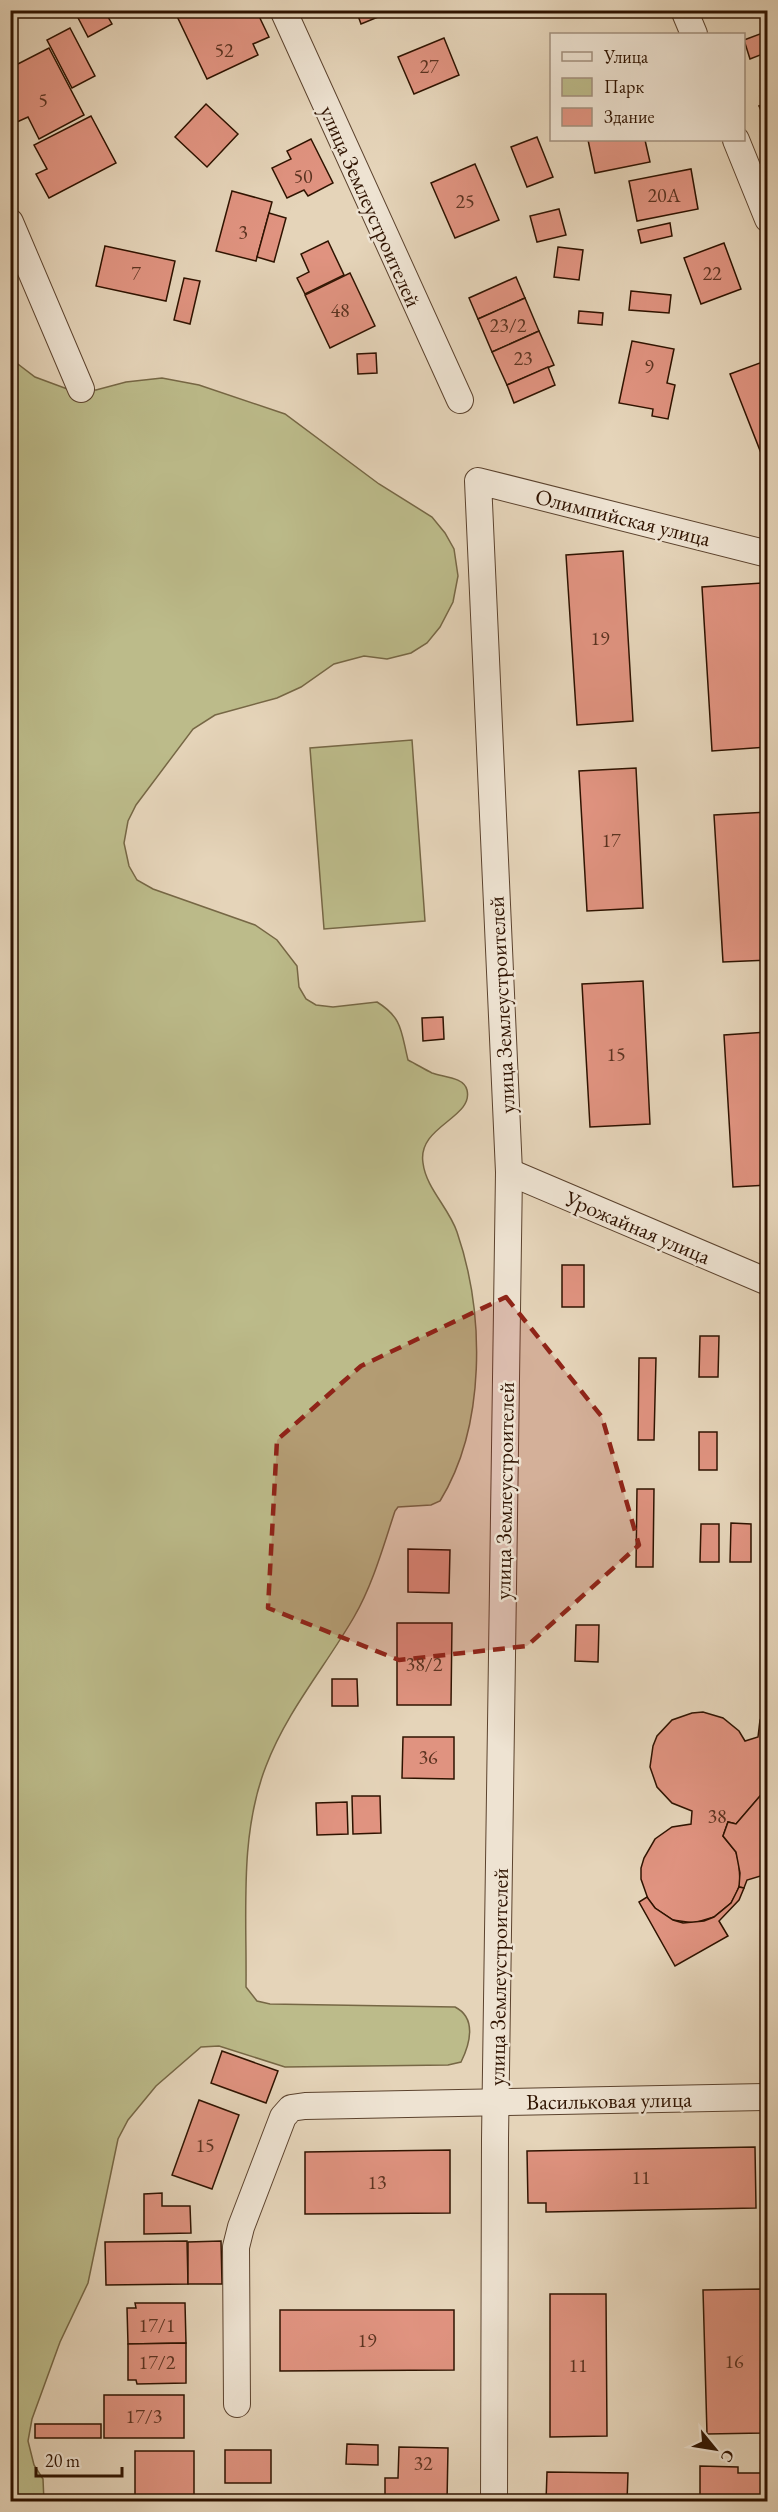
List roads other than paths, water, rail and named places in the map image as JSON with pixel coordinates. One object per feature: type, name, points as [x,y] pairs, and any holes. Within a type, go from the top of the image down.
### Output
[{"type":"street","name":"улица Землеустроителей","points":[[283,10],[460,400]]},
{"type":"street","points":[[684,10],[694,33]]},
{"type":"street","points":[[736,141],[768,219]]},
{"type":"street","points":[[10,222],[81,389]]},
{"type":"street","name":"улица Землеустроителей","points":[[478,481],[509,1172],[496,2102],[494,2502]]},
{"type":"street","name":"Олимпийская улица","points":[[478,481],[768,554]]},
{"type":"street","name":"Урожайная улица","points":[[509,1172],[768,1282]]},
{"type":"street","name":"Васильковая улица","points":[[237,2404],[236,2247],[241,2227],[283,2117],[291,2108],[768,2097]]}]
